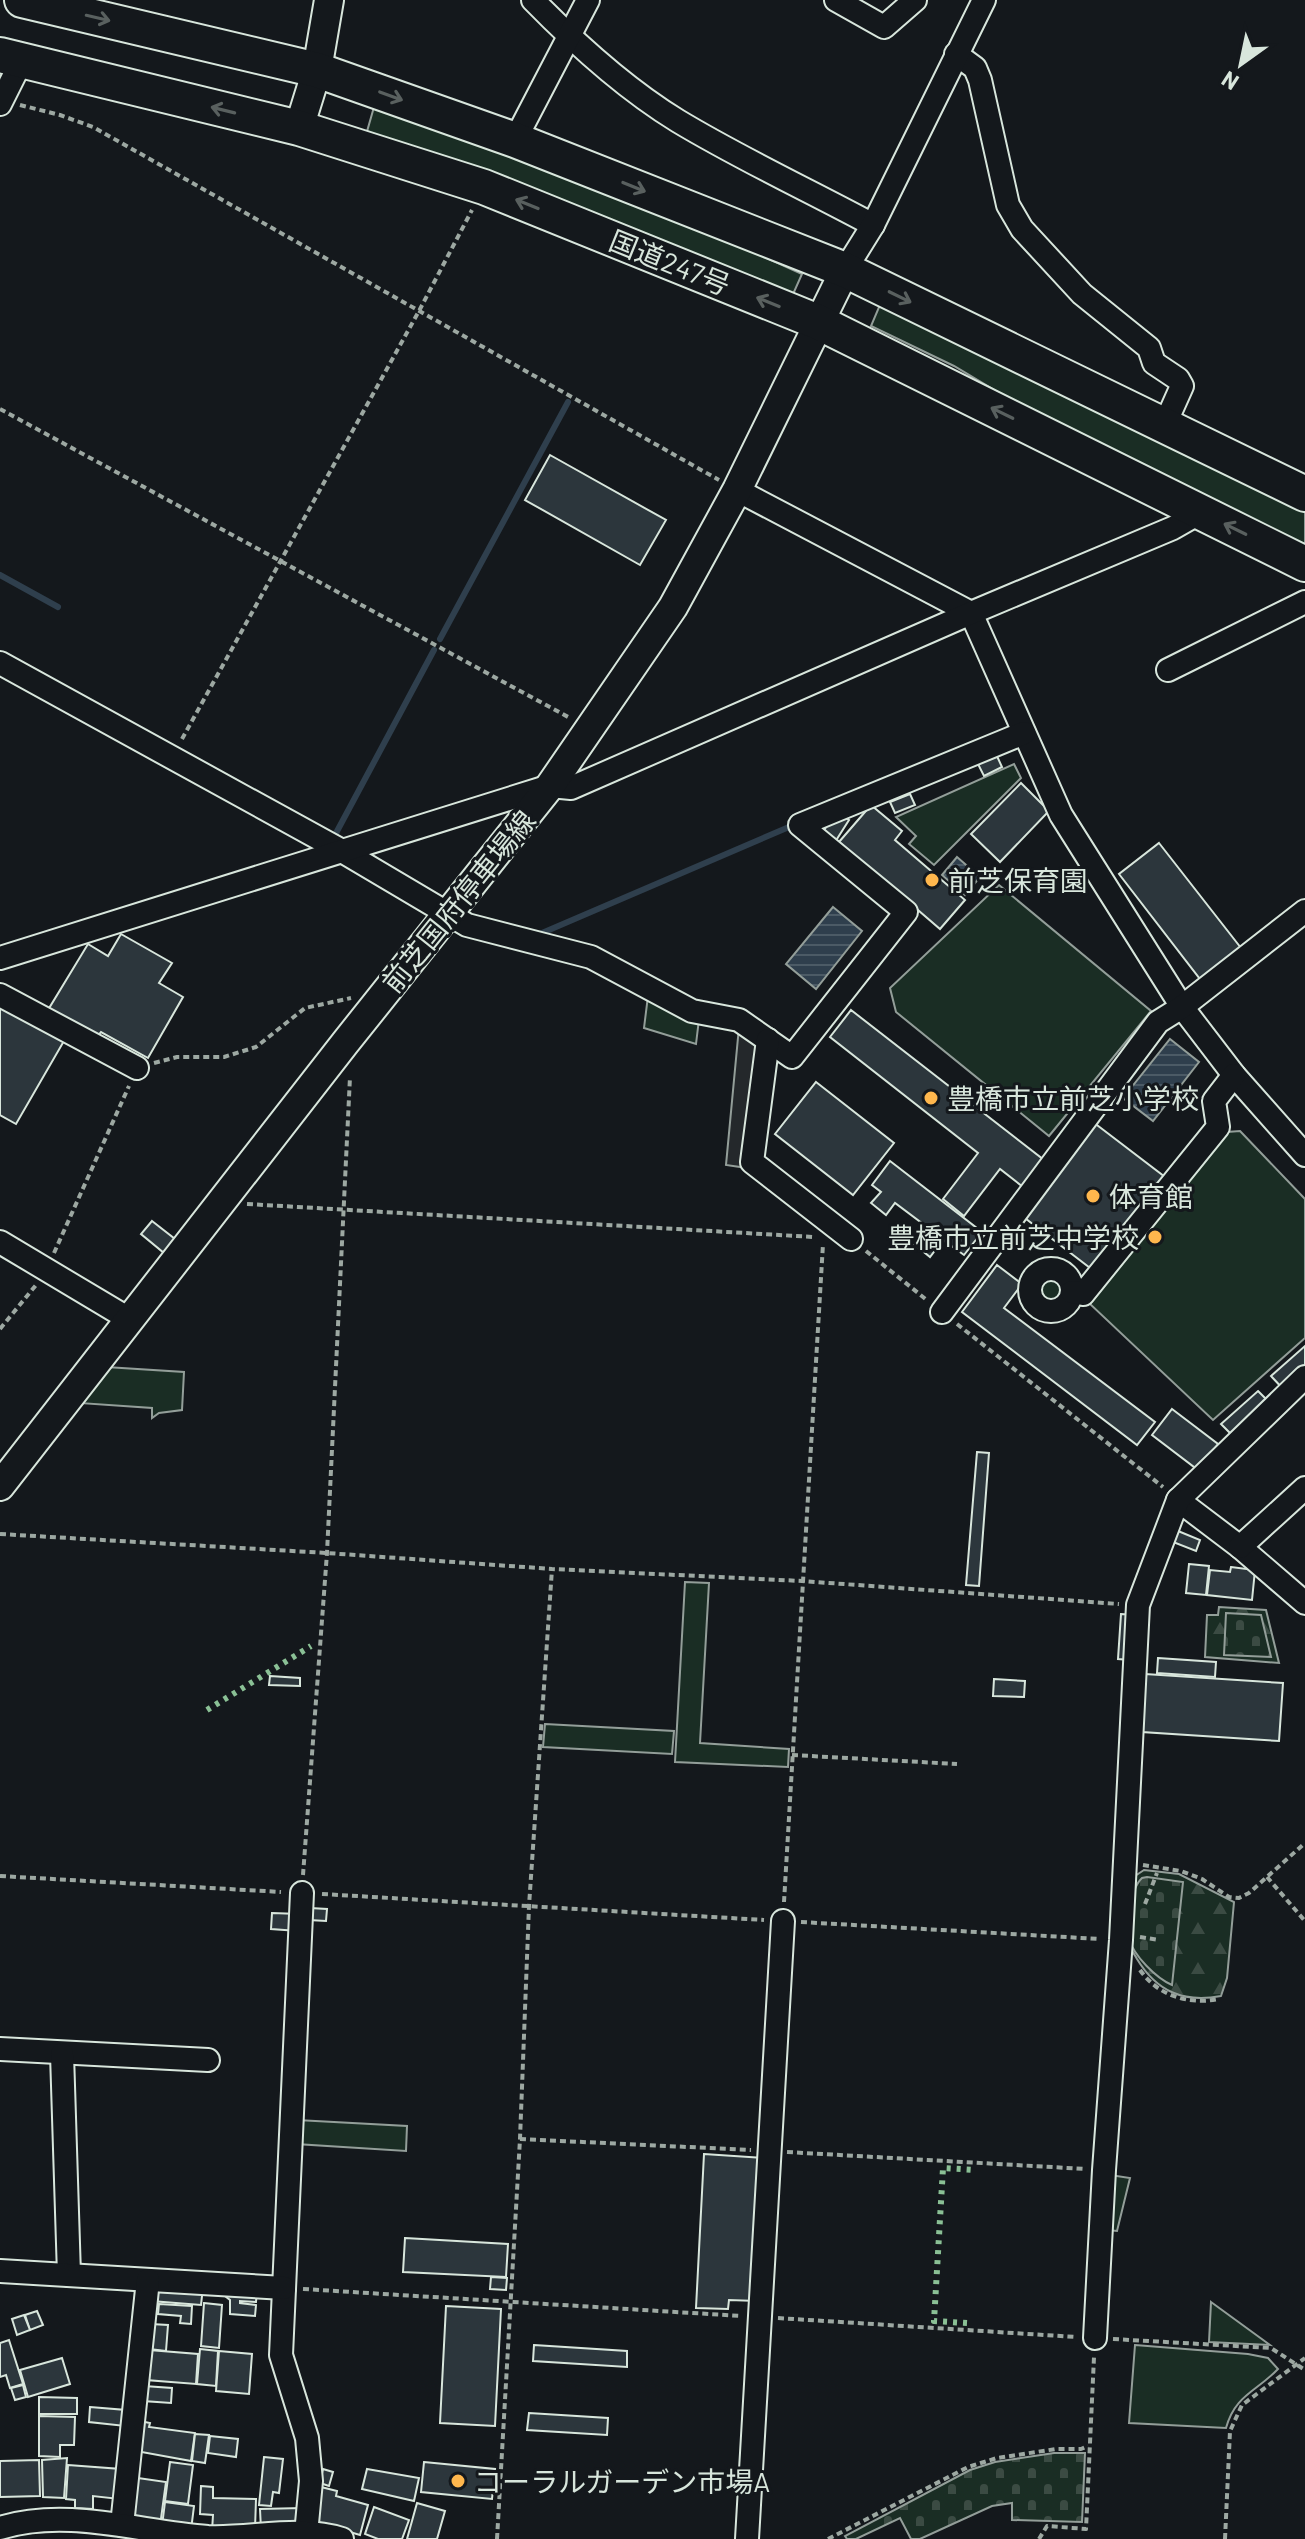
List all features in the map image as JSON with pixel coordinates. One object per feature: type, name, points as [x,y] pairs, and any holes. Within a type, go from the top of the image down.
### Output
[{"type":"highway","name":"国道247号","points":[[22,0],[62,4],[317,70],[515,140],[845,270],[1301,488]]},
{"type":"highway","name":"国道247号","points":[[11,58],[299,128],[484,187],[818,322],[1305,564]]},
{"type":"main road","points":[[299,128],[317,70],[329,0]]},
{"type":"main road","name":"前芝国府停車場線","points":[[0,1486],[385,992],[550,786],[590,729],[673,607],[737,490],[845,270]]},
{"type":"street","points":[[533,0],[568,36],[625,84],[678,121],[873,225]]},
{"type":"street","points":[[515,140],[588,0]]},
{"type":"street","points":[[836,0],[884,27],[915,0]]},
{"type":"street","points":[[845,270],[873,225],[984,0]]},
{"type":"street","points":[[956,54],[975,68],[980,80],[1008,205],[1022,229],[1082,294],[1149,348],[1154,363],[1178,379],[1182,386],[1165,424]]},
{"type":"street","points":[[1,102],[11,58]]},
{"type":"street","points":[[737,490],[971,613],[1061,815],[1182,1007],[1234,1075],[1305,1155]]},
{"type":"street","points":[[0,958],[550,786],[571,788],[1173,528],[1201,512]]},
{"type":"street","points":[[1168,670],[1305,602]]},
{"type":"street","points":[[0,663],[342,851],[467,925],[591,957],[692,1011],[739,1020],[792,1057],[906,912],[800,825],[1024,733]]},
{"type":"street","points":[[942,1312],[1158,1022],[1182,1007],[1305,911]]},
{"type":"street","points":[[0,995],[137,1068]]},
{"type":"street","points":[[768,1040],[752,1162],[851,1239]]},
{"type":"street","points":[[1072,1292],[1083,1294],[1218,1127],[1214,1101],[1234,1075]]},
{"type":"street","points":[[0,1242],[129,1319]]},
{"type":"street","points":[[1095,2338],[1121,1940],[1138,1605],[1178,1500],[1301,1387]]},
{"type":"street","points":[[1240,1547],[1305,1488]]},
{"type":"street","points":[[1178,1500],[1240,1547],[1305,1603]]},
{"type":"street","points":[[302,1893],[281,2355],[307,2438],[311,2481],[306,2534]]},
{"type":"street","points":[[747,2539],[783,1921]]},
{"type":"street","points":[[0,2049],[208,2060]]},
{"type":"street","points":[[62,2054],[69,2275]]},
{"type":"street","points":[[0,2271],[284,2288]]},
{"type":"street","points":[[122,2525],[148,2280]]},
{"type":"street","points":[[0,2528],[45,2519],[122,2525],[208,2537],[306,2534],[342,2539]]},
{"type":"path","points":[[1,102],[60,115],[93,127],[737,490]]},
{"type":"path","points":[[171,759],[419,311],[484,187]]},
{"type":"path","points":[[0,409],[590,729]]},
{"type":"path","points":[[0,1329],[47,1269],[137,1068],[177,1057],[224,1057],[256,1047],[305,1008],[385,992]]},
{"type":"path","points":[[302,1893],[327,1553],[352,1053],[345,1043]]},
{"type":"path","points":[[221,1202],[823,1237],[783,1921]]},
{"type":"path","points":[[851,1239],[1178,1500]]},
{"type":"path","points":[[0,1534],[552,1569],[802,1581],[1138,1605]]},
{"type":"path","points":[[497,2539],[520,2139],[529,1906],[552,1569]]},
{"type":"path","points":[[792,1755],[957,1764]]},
{"type":"path","points":[[1123,1888],[1133,1869],[1146,1865],[1181,1871],[1235,1898],[1249,1893],[1305,1843]]},
{"type":"path","points":[[0,1876],[1121,1940],[1143,1974],[1158,1988],[1181,1999],[1202,2002],[1219,1999]]},
{"type":"path","points":[[1267,1877],[1305,1921]]},
{"type":"path","points":[[520,2139],[1104,2170]]},
{"type":"path","points":[[284,2288],[1271,2348],[1305,2370]]},
{"type":"path","points":[[1039,2539],[1047,2526],[1086,2529],[1095,2338]]},
{"type":"path","points":[[1225,2539],[1230,2431],[1242,2405],[1305,2358]]},
{"type":"path","points":[[828,2539],[968,2467],[997,2458],[1088,2446]]},
{"type":"green space","points":[[374,107],[593,179],[802,274],[790,301],[366,135]]},
{"type":"green space","points":[[882,300],[1305,507],[1305,550],[1021,406],[954,366],[871,326]]},
{"type":"green space","points":[[1014,764],[1021,778],[934,865],[909,844],[916,836],[896,817]]},
{"type":"green space","points":[[999,885],[1151,1011],[1049,1136],[896,1012],[890,988]]},
{"type":"green space","points":[[648,996],[699,1019],[696,1044],[644,1028]]},
{"type":"green space","points":[[1240,1131],[1305,1199],[1305,1338],[1213,1420],[1090,1304],[1227,1132]]},
{"type":"green space","points":[[1051,1274],[1062,1279],[1067,1290],[1062,1301],[1051,1306],[1040,1301],[1035,1290],[1040,1279]]},
{"type":"green space","points":[[106,1367],[184,1372],[182,1410],[159,1413],[152,1418],[152,1408],[79,1403]]},
{"type":"green space","points":[[685,1582],[709,1583],[700,1743],[789,1749],[788,1767],[675,1762]]},
{"type":"green space","points":[[1219,1607],[1266,1610],[1279,1663],[1205,1657],[1207,1615],[1218,1615]]},
{"type":"green space","points":[[1226,1613],[1261,1615],[1271,1657],[1224,1655]]},
{"type":"green space","points":[[545,1724],[674,1731],[672,1754],[543,1747]]},
{"type":"green space","points":[[1144,1870],[1179,1874],[1234,1902],[1227,1978],[1221,1996],[1195,1998],[1163,1987],[1153,1980],[1130,1948],[1126,1937],[1127,1914],[1135,1876]]},
{"type":"green space","points":[[1147,1877],[1183,1882],[1172,1985],[1146,1966],[1129,1939],[1132,1898],[1138,1883]]},
{"type":"green space","points":[[297,2120],[407,2126],[406,2151],[296,2144]]},
{"type":"green space","points":[[1110,2175],[1130,2178],[1117,2231],[1108,2230]]},
{"type":"green space","points":[[1211,2302],[1270,2345],[1209,2342]]},
{"type":"green space","points":[[1135,2345],[1248,2354],[1268,2358],[1278,2369],[1241,2401],[1226,2428],[1129,2423]]},
{"type":"green space","points":[[1054,2453],[1085,2453],[1082,2522],[1012,2520],[1012,2503],[992,2506],[920,2539],[911,2539],[900,2518],[856,2539],[845,2536],[970,2470],[995,2462]]},
{"type":"shaded area","points":[[739,1027],[762,1041],[747,1168],[726,1165]]},
{"type":"water","points":[[957,857],[980,877],[965,895],[942,875]]},
{"type":"water","points":[[833,907],[862,931],[816,989],[786,964]]},
{"type":"water","points":[[1170,1039],[1199,1062],[1153,1121],[1123,1098]]},
{"type":"building","points":[[550,455],[666,520],[640,565],[525,500]]},
{"type":"building","points":[[996,754],[1002,767],[984,776],[977,762]]},
{"type":"building","points":[[1021,783],[1049,811],[1000,862],[971,834]]},
{"type":"building","points":[[910,794],[915,805],[895,813],[890,802]]},
{"type":"building","points":[[871,805],[902,831],[895,840],[965,900],[940,929],[839,842]]},
{"type":"building","points":[[843,816],[849,820],[835,842],[822,833],[829,823]]},
{"type":"building","points":[[1159,843],[1241,948],[1200,979],[1119,874]]},
{"type":"building","points":[[121,934],[172,963],[159,983],[183,997],[148,1058],[101,1032],[97,1037],[48,1010],[88,944],[108,956]]},
{"type":"building","points":[[0,1002],[68,1034],[16,1124],[0,1115]]},
{"type":"building","points":[[851,1010],[1044,1160],[1023,1187],[1000,1169],[964,1216],[943,1199],[978,1153],[830,1037]]},
{"type":"building","points":[[816,1082],[894,1143],[853,1195],[775,1134]]},
{"type":"building","name":"体育館","points":[[1093,1122],[1165,1177],[1094,1271],[1021,1215]]},
{"type":"building","points":[[890,1161],[982,1232],[964,1255],[943,1240],[930,1257],[914,1244],[927,1227],[895,1203],[886,1215],[871,1203],[881,1192],[872,1185]]},
{"type":"building","points":[[152,1221],[175,1239],[164,1253],[141,1234]]},
{"type":"building","points":[[997,1265],[1022,1284],[1004,1308],[1155,1422],[1137,1445],[962,1312]]},
{"type":"building","points":[[1305,1346],[1305,1373],[1285,1391],[1271,1376]]},
{"type":"building","points":[[1258,1391],[1270,1403],[1233,1436],[1221,1424]]},
{"type":"building","points":[[1172,1409],[1218,1444],[1198,1470],[1152,1435]]},
{"type":"building","points":[[977,1452],[989,1453],[979,1586],[966,1585]]},
{"type":"building","points":[[1178,1531],[1200,1540],[1196,1551],[1173,1542]]},
{"type":"building","points":[[1189,1564],[1209,1566],[1206,1595],[1186,1593]]},
{"type":"building","points":[[1231,1567],[1255,1570],[1252,1600],[1207,1595],[1210,1570],[1230,1572]]},
{"type":"building","points":[[1121,1614],[1133,1615],[1130,1660],[1118,1659]]},
{"type":"building","points":[[1158,1658],[1216,1662],[1215,1677],[1157,1673]]},
{"type":"building","points":[[1145,1674],[1283,1683],[1279,1741],[1142,1732]]},
{"type":"building","points":[[270,1676],[300,1678],[300,1686],[269,1685]]},
{"type":"building","points":[[994,1679],[1025,1681],[1024,1697],[993,1696]]},
{"type":"building","points":[[310,1908],[327,1909],[326,1921],[309,1920]]},
{"type":"building","points":[[272,1913],[299,1914],[298,1931],[271,1929]]},
{"type":"building","points":[[704,2154],[765,2158],[757,2301],[729,2300],[728,2309],[696,2308]]},
{"type":"building","points":[[405,2238],[508,2244],[506,2277],[403,2272]]},
{"type":"building","points":[[491,2277],[507,2278],[506,2290],[490,2289]]},
{"type":"building","points":[[159,2283],[203,2287],[201,2305],[151,2301]]},
{"type":"building","points":[[226,2289],[257,2292],[256,2302],[240,2301],[256,2305],[255,2316],[230,2314]]},
{"type":"building","points":[[204,2303],[222,2305],[219,2348],[201,2346]]},
{"type":"building","points":[[159,2304],[192,2306],[191,2324],[180,2323],[181,2316],[158,2314]]},
{"type":"building","points":[[446,2306],[501,2309],[495,2426],[440,2423]]},
{"type":"building","points":[[37,2311],[43,2325],[30,2330],[25,2315]]},
{"type":"building","points":[[24,2315],[30,2330],[17,2335],[12,2319]]},
{"type":"building","points":[[151,2324],[168,2325],[166,2351],[149,2349]]},
{"type":"building","points":[[9,2340],[23,2384],[10,2388],[6,2375],[0,2377],[0,2343]]},
{"type":"building","points":[[534,2345],[627,2351],[627,2367],[533,2361]]},
{"type":"building","points":[[200,2349],[218,2351],[216,2386],[197,2384]]},
{"type":"building","points":[[149,2350],[198,2354],[196,2384],[146,2380]]},
{"type":"building","points":[[219,2351],[252,2354],[249,2394],[216,2391]]},
{"type":"building","points":[[62,2358],[70,2384],[28,2397],[20,2370]]},
{"type":"building","points":[[23,2385],[26,2397],[15,2400],[11,2388]]},
{"type":"building","points":[[144,2386],[172,2388],[171,2403],[143,2401]]},
{"type":"building","points":[[39,2397],[77,2398],[77,2414],[39,2414]]},
{"type":"building","points":[[90,2407],[126,2410],[125,2426],[89,2422]]},
{"type":"building","points":[[529,2413],[608,2418],[607,2435],[527,2430]]},
{"type":"building","points":[[39,2416],[75,2417],[74,2445],[60,2445],[60,2457],[39,2456]]},
{"type":"building","points":[[140,2421],[150,2423],[149,2427],[195,2433],[191,2461],[136,2451]]},
{"type":"building","points":[[195,2434],[209,2435],[205,2463],[192,2461]]},
{"type":"building","points":[[210,2436],[238,2439],[236,2457],[208,2453]]},
{"type":"building","points":[[264,2457],[283,2459],[279,2493],[273,2492],[271,2506],[259,2505]]},
{"type":"building","points":[[67,2458],[64,2498],[43,2497],[42,2460]]},
{"type":"building","points":[[39,2460],[40,2496],[0,2497],[0,2461]]},
{"type":"building","points":[[170,2462],[193,2465],[188,2504],[165,2501]]},
{"type":"building","name":"コーラルガーデン市場A","points":[[424,2462],[495,2469],[492,2499],[421,2492]]},
{"type":"building","points":[[68,2465],[121,2469],[119,2499],[93,2496],[93,2509],[75,2508],[75,2500],[66,2499]]},
{"type":"building","points":[[323,2469],[333,2472],[329,2486],[320,2483]]},
{"type":"building","points":[[367,2469],[419,2478],[414,2501],[362,2489]]},
{"type":"building","points":[[138,2478],[166,2482],[160,2526],[132,2522]]},
{"type":"building","points":[[201,2486],[213,2487],[213,2498],[256,2499],[255,2529],[212,2531],[213,2515],[200,2514]]},
{"type":"building","points":[[321,2487],[337,2491],[336,2496],[368,2505],[360,2535],[312,2521]]},
{"type":"building","points":[[165,2502],[194,2506],[191,2530],[162,2526]]},
{"type":"building","points":[[417,2503],[445,2511],[437,2539],[407,2539]]},
{"type":"building","points":[[374,2507],[409,2520],[402,2539],[378,2539],[365,2534]]},
{"type":"building","points":[[302,2508],[303,2528],[261,2530],[260,2509]]},
{"type":"waterway","points":[[440,639],[568,402]]},
{"type":"waterway","points":[[0,575],[58,607]]},
{"type":"waterway","points":[[335,835],[434,650]]},
{"type":"waterway","points":[[542,933],[796,824]]},
{"type":"hedge","points":[[207,1710],[311,1646]]},
{"type":"hedge","points":[[967,2323],[934,2321],[943,2168],[975,2170]]},
{"type":"place","name":"前芝保育園","points":[[932,880]]},
{"type":"place","name":"豊橋市立前芝小学校","points":[[931,1098]]},
{"type":"place","name":"体育館","points":[[1093,1196]]},
{"type":"place","name":"豊橋市立前芝中学校","points":[[1155,1237]]},
{"type":"place","name":"コーラルガーデン市場A","points":[[458,2481]]}]
